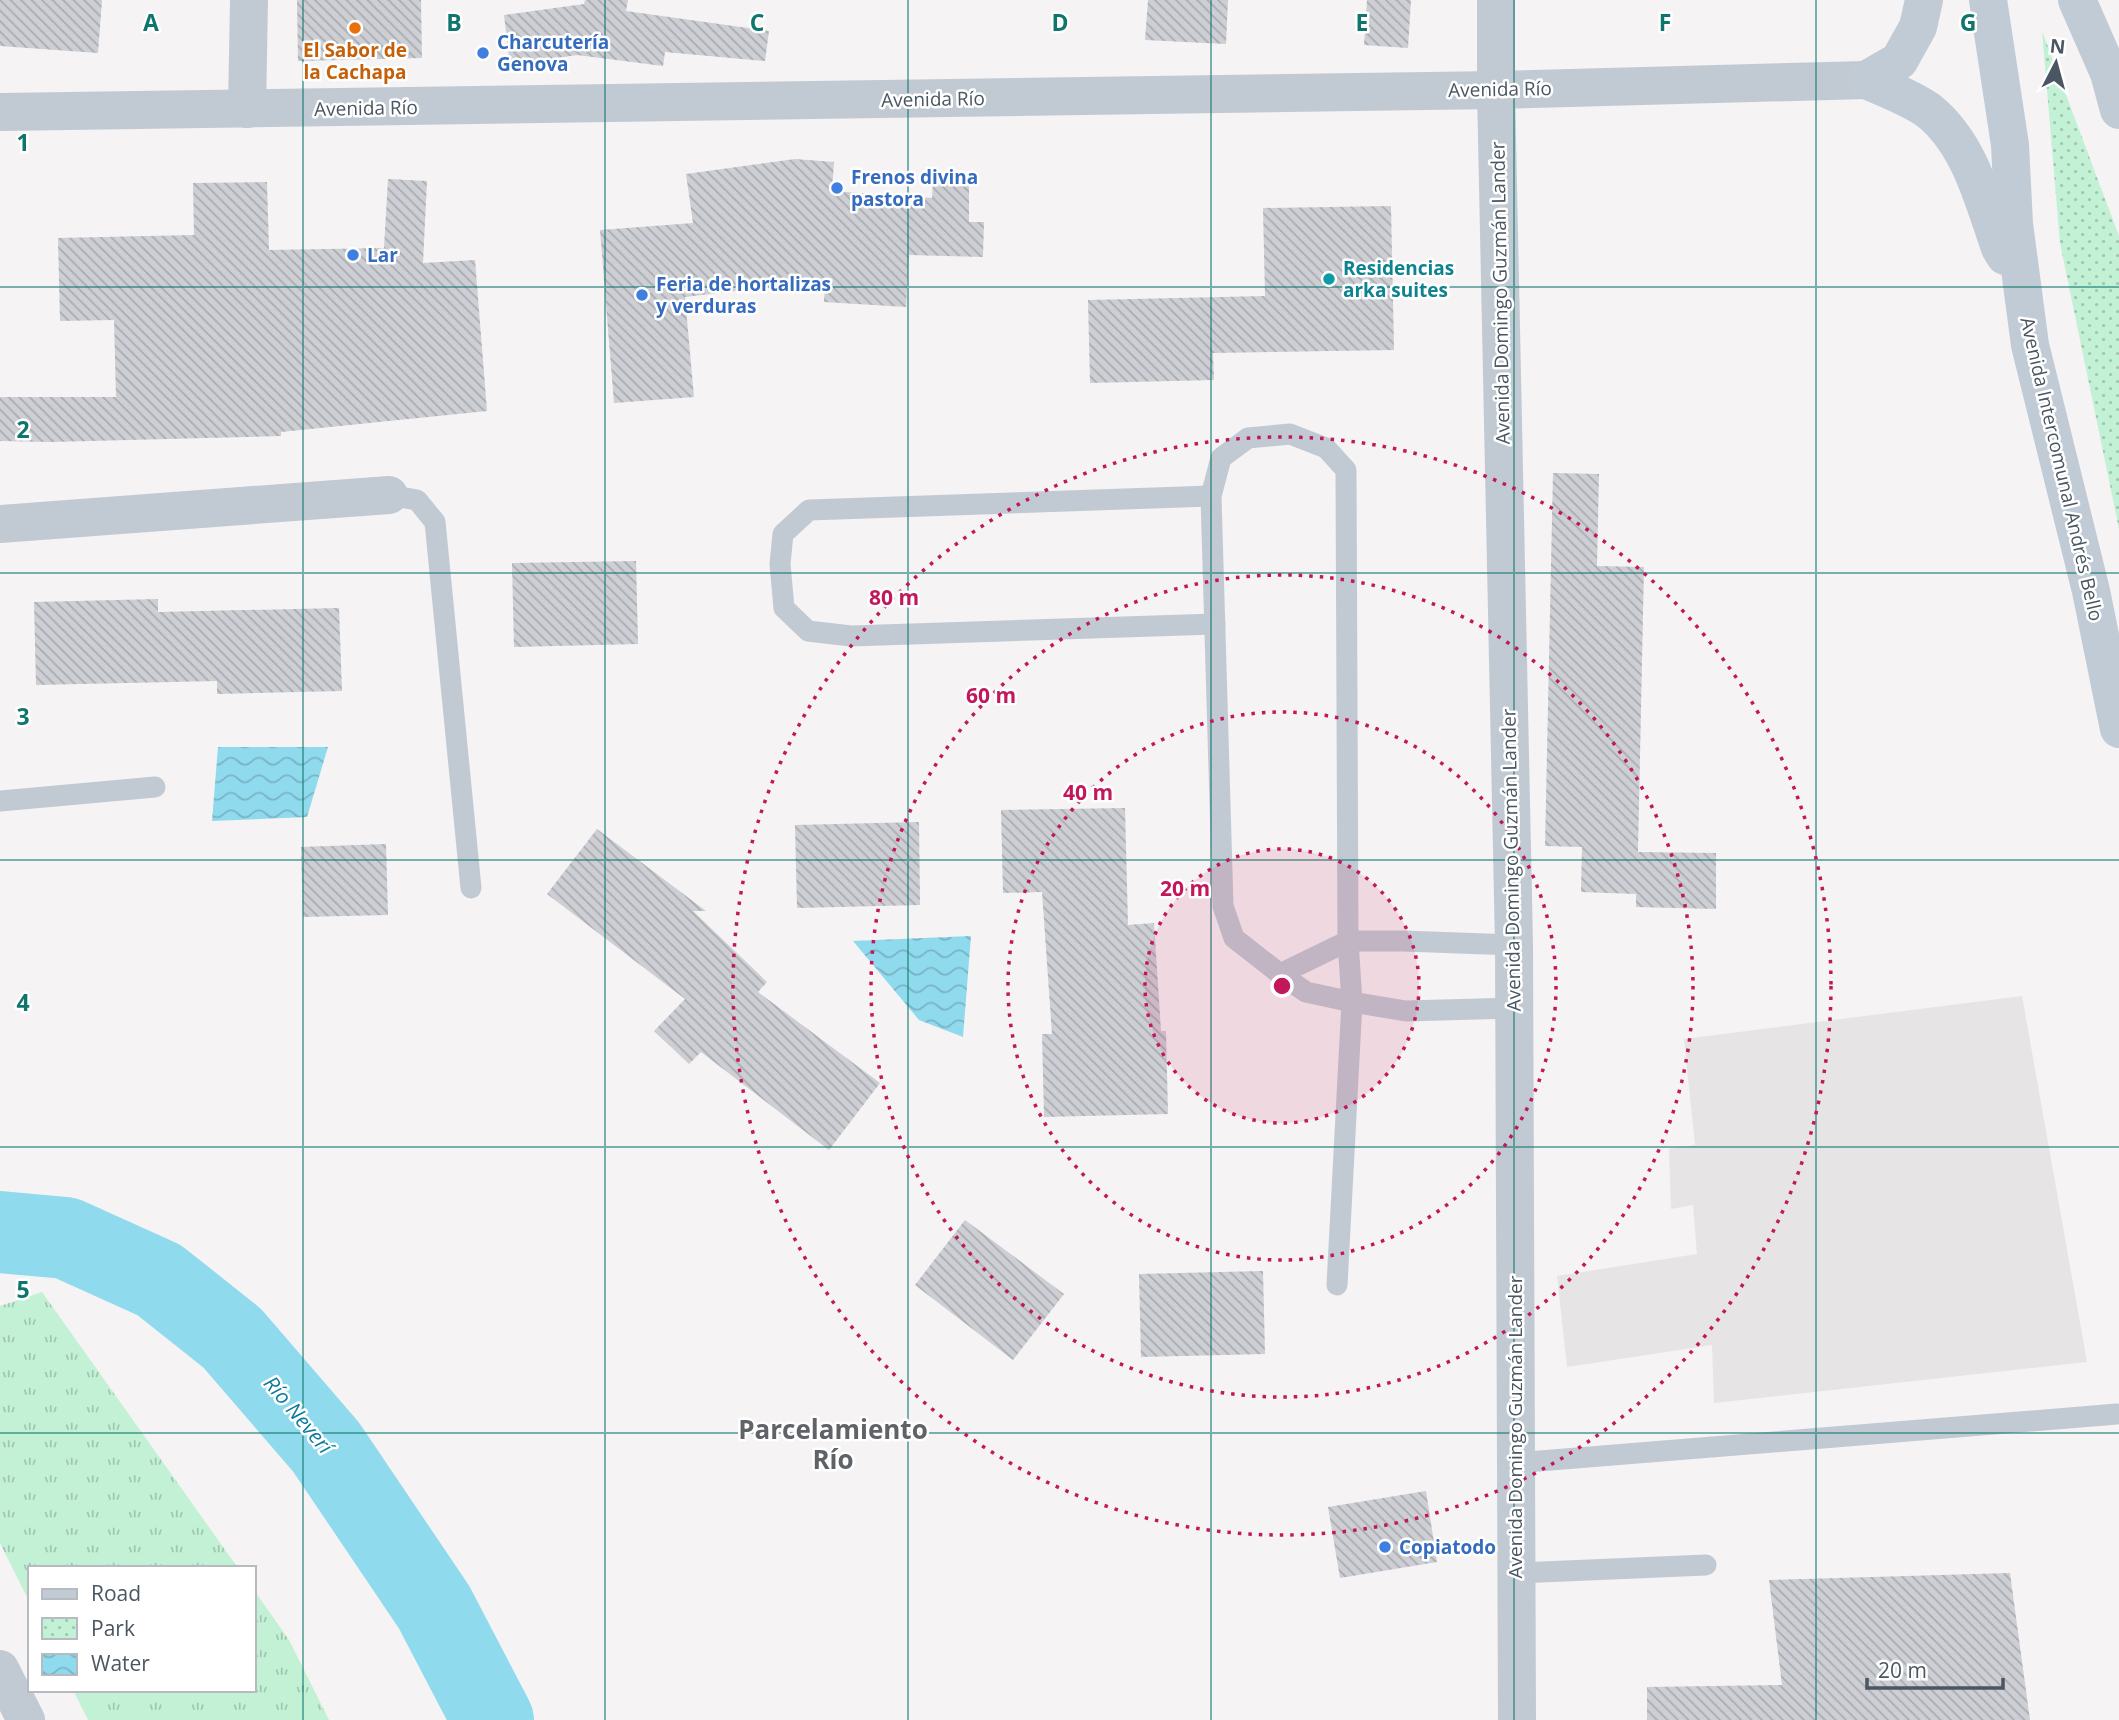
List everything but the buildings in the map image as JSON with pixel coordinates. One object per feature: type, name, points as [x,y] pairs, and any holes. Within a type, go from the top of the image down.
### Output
[{"type":"main road","points":[[1866,80],[1899,61],[1918,27],[1924,0]]},
{"type":"main road","name":"Avenida Intercomunal Andrés Bello","points":[[1988,0],[2010,145],[2014,224],[2029,345],[2091,591],[2119,729]]},
{"type":"main road","points":[[2077,0],[2109,73],[2119,110]]},
{"type":"main road","points":[[1866,80],[1928,111],[1955,139],[1976,182],[2000,248],[2020,276]]},
{"type":"street","points":[[247,109],[249,0]]},
{"type":"street","name":"Avenida Domingo Guzmán Lander","points":[[1496,0],[1514,945],[1517,1720]]},
{"type":"street","name":"Avenida Río","points":[[0,113],[1496,90],[1866,80]]},
{"type":"street","points":[[0,524],[389,495]]},
{"type":"street","points":[[0,1669],[26,1720]]},
{"type":"lane","points":[[1337,1284],[1352,1002],[1348,941],[1346,470],[1326,448],[1290,434],[1248,438],[1221,458],[1211,496],[1223,906],[1234,938],[1306,992],[1352,1002],[1406,1011],[1514,1008]]},
{"type":"lane","points":[[389,495],[417,500],[435,522],[471,888]]},
{"type":"lane","points":[[1211,496],[809,510],[783,534],[780,564],[784,608],[808,631],[851,636],[1214,624]]},
{"type":"lane","points":[[0,800],[155,787]]},
{"type":"lane","points":[[1280,974],[1348,941],[1514,945]]},
{"type":"lane","points":[[1515,1463],[2117,1414]]},
{"type":"lane","points":[[1516,1573],[1706,1565]]},
{"type":"shaded area","points":[[2022,996],[2087,1362],[1714,1403],[1712,1345],[1567,1367],[1557,1276],[1697,1254],[1693,1205],[1671,1209],[1669,1149],[1695,1145],[1684,1039]]},
{"type":"green space","points":[[2042,31],[2119,236],[2119,529],[2060,243]]},
{"type":"green space","points":[[42,1292],[237,1566],[28,1566],[28,1599],[0,1543],[0,1306]]},
{"type":"green space","points":[[256,1593],[289,1640],[329,1720],[88,1720],[74,1692],[256,1692]]},
{"type":"water","points":[[218,747],[328,747],[307,817],[212,821]]},
{"type":"water","points":[[971,936],[963,1037],[919,1020],[853,941]]},
{"type":"waterway","name":"Río Neverí","points":[[0,1232],[66,1238],[159,1280],[232,1338],[326,1447],[434,1607],[493,1720]]},
{"type":"place","name":"El Sabor de la Cachapa","points":[[355,28]]},
{"type":"place","name":"Charcutería Genova","points":[[483,53]]},
{"type":"place","name":"Frenos divina pastora","points":[[837,188]]},
{"type":"place","name":"Lar","points":[[353,255]]},
{"type":"place","name":"Residencias arka suites","points":[[1329,279]]},
{"type":"place","name":"Feria de hortalizas y verduras","points":[[642,295]]},
{"type":"place","name":"Copiatodo","points":[[1385,1547]]},
{"type":"district","name":"Parcelamiento Río","points":[[833,1445]]}]
